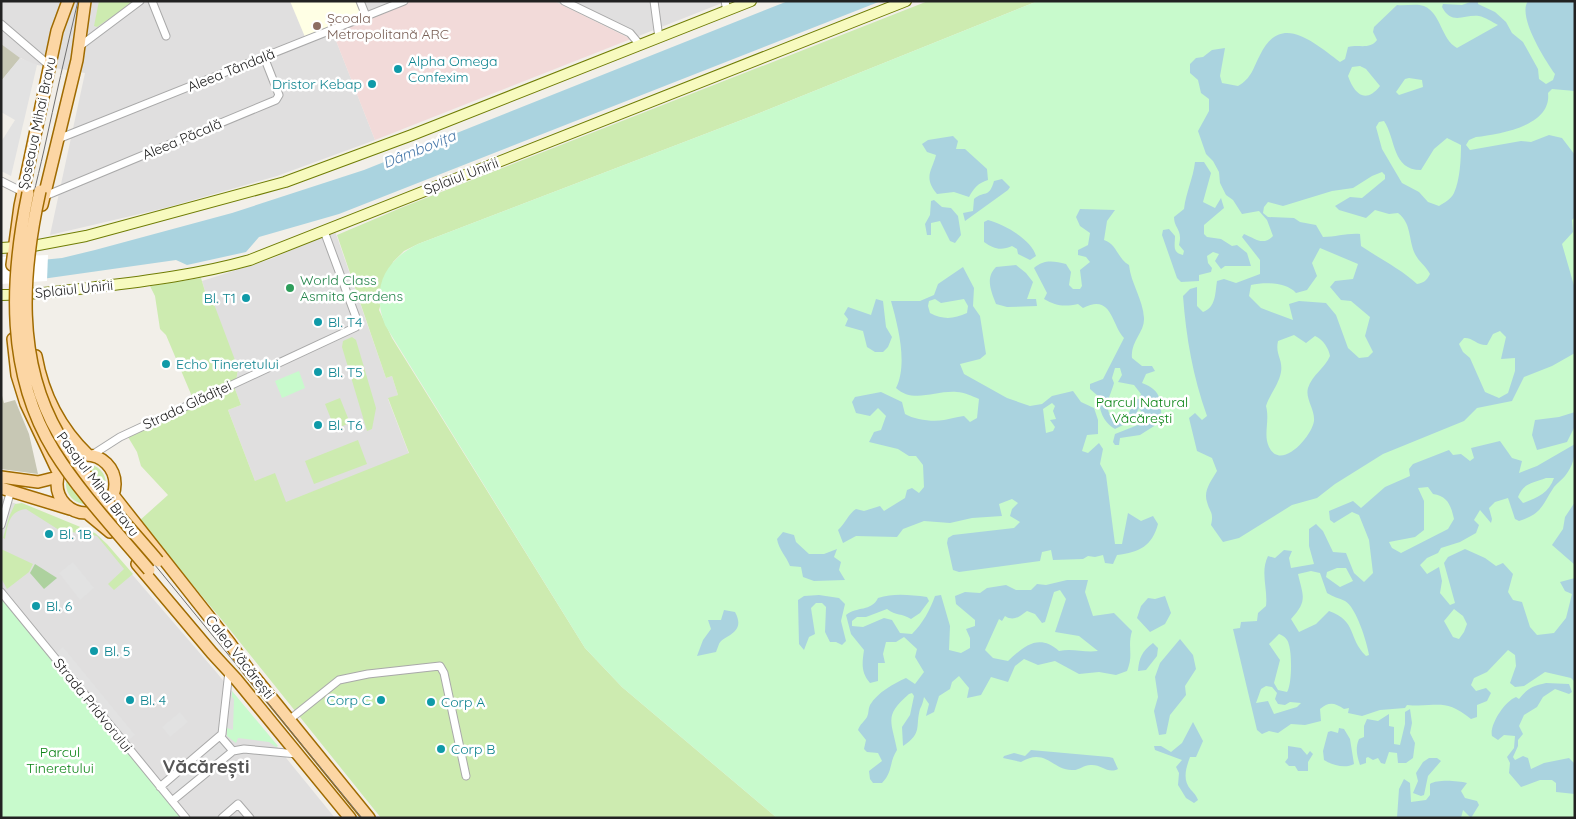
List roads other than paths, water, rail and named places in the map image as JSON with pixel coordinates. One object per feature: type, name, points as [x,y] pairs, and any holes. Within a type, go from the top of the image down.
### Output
[{"type":"main road","name":"Șoseaua Mihai Bravu","points":[[8,291],[23,192],[57,31],[68,1]]},
{"type":"main road","name":"Șoseaua Mihai Bravu","points":[[30,295],[32,251],[57,139],[70,50],[83,24],[85,1]]},
{"type":"main road","name":"Pasajul Mihai Bravu","points":[[85,1],[70,50],[28,250],[25,306],[32,367],[47,412],[68,450],[204,628],[232,675]]},
{"type":"main road","points":[[1,248],[13,252],[32,251],[285,182],[659,38],[726,6],[751,1]]},
{"type":"main road","name":"Splaiul Unirii","points":[[8,291],[30,295],[150,280],[211,270],[268,254],[906,1]]},
{"type":"main road","name":"Pasajul Mihai Bravu","points":[[64,15],[70,50]]},
{"type":"main road","points":[[8,291],[14,355],[20,383],[32,420],[59,476]]},
{"type":"main road","points":[[6,489],[87,513],[102,508],[113,495],[115,482],[111,470],[103,460],[90,455],[62,426],[44,386],[32,338],[30,295]]},
{"type":"main road","points":[[74,510],[66,505],[60,496],[57,486],[59,476],[69,460],[90,455]]},
{"type":"main road","points":[[1,477],[38,482],[59,476]]},
{"type":"main road","name":"Calea Văcărești","points":[[113,495],[229,642],[248,669],[369,818]]},
{"type":"main road","name":"Calea Văcărești","points":[[87,513],[108,530],[232,675],[350,818]]},
{"type":"main road","name":"Pasajul Mihai Bravu","points":[[204,628],[248,669]]},
{"type":"street","points":[[70,50],[140,1]]},
{"type":"street","points":[[152,1],[166,36]]},
{"type":"street","points":[[360,1],[366,16]]},
{"type":"street","name":"Aleea Tândală","points":[[57,139],[404,1]]},
{"type":"street","points":[[564,1],[630,33],[640,45]]},
{"type":"street","points":[[654,1],[659,38]]},
{"type":"street","points":[[1,24],[50,66]]},
{"type":"street","points":[[83,24],[95,33]]},
{"type":"street","name":"Aleea Păcală","points":[[45,196],[278,98],[279,95],[264,57]]},
{"type":"street","points":[[1,181],[23,192]]},
{"type":"street","name":"Strada Glădiței","points":[[90,455],[120,436],[356,327],[358,320],[324,231]]},
{"type":"street","points":[[1,525],[6,489]]},
{"type":"street","name":"Strada Pridvorului","points":[[1,592],[186,818]]},
{"type":"street","points":[[289,720],[339,680],[368,674],[440,666],[444,673],[466,776]]},
{"type":"street","points":[[160,786],[220,736],[223,729],[232,675]]},
{"type":"street","points":[[220,736],[232,751]]},
{"type":"street","points":[[172,802],[232,751],[244,749],[297,754]]},
{"type":"street","points":[[222,818],[238,804],[250,818]]},
{"type":"water","name":"Dâmbovița","points":[[788,1],[881,1],[339,214],[259,237],[246,252],[187,265],[176,260],[42,279],[1,264],[62,258],[95,250],[232,213],[364,170]]},
{"type":"water","points":[[1478,1],[1478,4],[1495,12],[1506,22],[1512,33],[1523,42],[1538,69],[1539,79],[1546,84],[1553,80],[1555,74],[1529,27],[1526,17],[1528,1],[1575,1],[1575,91],[1552,89],[1548,93],[1547,104],[1542,113],[1533,121],[1498,134],[1476,137],[1469,140],[1466,145],[1470,150],[1521,141],[1531,142],[1549,135],[1562,138],[1575,155],[1575,217],[1572,220],[1573,232],[1562,244],[1575,289],[1575,353],[1552,366],[1524,377],[1512,401],[1477,408],[1464,421],[1383,454],[1335,484],[1317,498],[1292,505],[1239,538],[1223,542],[1211,525],[1212,515],[1206,498],[1209,485],[1217,471],[1212,458],[1197,451],[1189,418],[1195,413],[1202,420],[1207,416],[1191,357],[1183,296],[1190,289],[1197,287],[1197,306],[1203,312],[1207,310],[1213,303],[1217,281],[1224,279],[1236,283],[1260,274],[1260,260],[1242,237],[1244,234],[1263,241],[1273,236],[1267,220],[1259,211],[1242,214],[1233,200],[1226,195],[1220,183],[1219,172],[1213,161],[1206,154],[1198,131],[1209,111],[1209,99],[1201,93],[1198,80],[1190,73],[1190,64],[1196,58],[1203,57],[1212,50],[1225,48],[1220,76],[1222,83],[1238,86],[1249,76],[1268,42],[1278,35],[1288,33],[1309,40],[1340,62],[1345,59],[1348,47],[1368,46],[1377,40],[1373,32],[1374,27],[1397,5],[1421,5],[1430,9],[1438,20],[1447,39],[1457,48],[1498,25],[1479,16],[1454,18],[1446,13],[1442,7],[1443,4],[1462,5]],"holes":[[[1360,66],[1366,69],[1380,86],[1375,92],[1365,96],[1357,92],[1348,76],[1352,67]],[[1405,79],[1422,80],[1423,87],[1399,95],[1396,92]],[[1384,121],[1400,159],[1412,169],[1421,170],[1434,149],[1447,138],[1461,145],[1459,176],[1451,197],[1439,206],[1428,202],[1419,192],[1402,183],[1382,149],[1376,127],[1379,122]],[[1382,172],[1385,175],[1385,179],[1362,198],[1350,197],[1335,206],[1339,210],[1366,218],[1375,210],[1389,214],[1398,213],[1406,222],[1415,254],[1430,274],[1425,281],[1417,284],[1361,246],[1360,234],[1323,237],[1316,225],[1300,222],[1294,218],[1268,217],[1263,213],[1264,207],[1268,202],[1283,206],[1332,191],[1353,188],[1372,176]],[[1320,248],[1358,264],[1353,279],[1335,281],[1330,287],[1341,300],[1351,301],[1370,317],[1365,336],[1373,352],[1368,357],[1359,358],[1348,348],[1336,315],[1326,303],[1299,301],[1289,304],[1293,320],[1261,308],[1249,296],[1251,285],[1257,284],[1281,285],[1292,289],[1296,293],[1307,290],[1317,276],[1312,263]],[[1500,331],[1506,337],[1501,359],[1515,358],[1515,371],[1508,393],[1499,398],[1485,392],[1470,358],[1463,352],[1459,344],[1464,338],[1467,338],[1487,345],[1493,334]],[[1294,335],[1306,343],[1315,336],[1325,344],[1330,356],[1312,379],[1308,388],[1307,392],[1314,417],[1312,427],[1308,435],[1295,449],[1281,456],[1274,454],[1267,442],[1266,406],[1281,372],[1278,341]]]},
{"type":"water","points":[[953,136],[958,141],[956,149],[965,149],[987,169],[988,180],[977,186],[969,197],[954,192],[937,194],[930,183],[929,178],[936,155],[927,152],[922,144],[928,140]]},
{"type":"water","points":[[1195,162],[1204,162],[1211,173],[1203,202],[1215,208],[1221,198],[1224,208],[1204,225],[1204,234],[1207,237],[1221,239],[1232,246],[1237,245],[1247,253],[1251,266],[1225,266],[1221,269],[1215,261],[1219,254],[1213,252],[1207,256],[1208,263],[1212,268],[1211,272],[1199,275],[1199,281],[1181,282],[1177,278],[1162,235],[1163,230],[1169,229],[1175,236],[1177,252],[1183,255],[1184,251],[1179,245],[1180,236],[1174,217],[1184,209]]},
{"type":"water","points":[[1002,179],[1010,187],[1008,190],[965,221],[963,213],[973,211],[974,199],[988,192],[994,181]]},
{"type":"water","points":[[934,200],[942,207],[951,208],[958,216],[961,235],[955,243],[950,241],[940,221],[931,223],[931,235],[927,235],[925,224],[930,215],[931,201]]},
{"type":"water","points":[[1080,209],[1115,210],[1107,221],[1104,240],[1112,245],[1129,265],[1132,279],[1142,304],[1144,318],[1144,323],[1133,347],[1132,358],[1142,366],[1152,366],[1155,371],[1146,374],[1142,383],[1157,393],[1162,421],[1140,435],[1120,438],[1119,445],[1115,445],[1113,442],[1115,434],[1143,423],[1147,415],[1142,413],[1139,408],[1133,420],[1115,429],[1104,419],[1098,396],[1090,389],[1090,384],[1103,379],[1124,338],[1110,312],[1100,304],[1093,304],[1083,308],[1078,304],[1060,305],[1044,299],[1047,293],[1034,268],[1042,263],[1049,262],[1066,264],[1071,272],[1069,285],[1073,289],[1080,289],[1082,286],[1080,270],[1090,262],[1086,257],[1078,255],[1078,250],[1088,245],[1090,233],[1080,226],[1076,217]],"holes":[[[1115,368],[1120,368],[1122,375],[1118,382],[1134,385],[1141,394],[1139,399],[1134,399],[1128,416],[1119,421],[1112,419],[1109,414],[1108,405],[1114,383],[1112,378]]]},
{"type":"water","points":[[988,220],[1017,233],[1029,244],[1036,256],[1030,260],[1018,254],[1017,249],[1012,246],[998,248],[984,242],[984,222]]},
{"type":"water","points":[[1016,265],[1033,282],[1027,299],[1036,299],[1037,306],[1007,307],[996,304],[990,285],[993,271],[996,267]]},
{"type":"water","points":[[963,267],[974,288],[973,306],[980,316],[986,354],[980,359],[960,364],[964,374],[1007,398],[1030,406],[1042,404],[1052,396],[1073,391],[1081,402],[1094,408],[1098,420],[1098,434],[1087,435],[1082,451],[1088,453],[1099,443],[1103,449],[1100,464],[1106,475],[1115,544],[1122,544],[1128,513],[1141,521],[1153,516],[1158,524],[1152,538],[1144,547],[1117,555],[1113,564],[1105,563],[1103,555],[1088,556],[1083,559],[1053,560],[1051,550],[1042,552],[1040,561],[959,572],[953,570],[947,543],[948,538],[953,535],[1014,528],[1020,522],[1010,516],[1012,509],[1018,503],[1012,499],[999,504],[1002,516],[972,518],[950,523],[924,521],[903,529],[897,537],[856,536],[843,543],[838,530],[856,509],[864,511],[880,506],[884,511],[905,498],[907,490],[912,488],[919,493],[924,487],[923,465],[916,456],[909,456],[898,449],[869,442],[874,432],[881,430],[886,416],[878,408],[870,416],[856,413],[852,402],[855,397],[881,392],[902,402],[905,414],[924,420],[940,421],[964,416],[970,422],[977,418],[979,399],[968,394],[949,392],[917,396],[903,393],[896,388],[900,378],[902,357],[899,333],[891,301],[920,301],[934,295],[938,284]],"holes":[[[935,299],[941,303],[964,299],[968,306],[967,313],[958,317],[939,317],[930,313],[928,306],[929,301]],[[1052,403],[1055,406],[1053,411],[1056,419],[1050,420],[1055,427],[1053,431],[1046,433],[1043,409]]]},
{"type":"water","points":[[876,299],[883,301],[886,327],[892,337],[888,347],[883,352],[875,352],[867,347],[863,331],[845,326],[848,319],[844,314],[848,307],[871,315]]},
{"type":"water","points":[[1575,412],[1575,426],[1567,442],[1537,450],[1532,435],[1535,420],[1559,417]]},
{"type":"water","points":[[1500,441],[1512,458],[1522,461],[1519,473],[1537,466],[1575,444],[1574,457],[1570,469],[1554,487],[1537,512],[1519,521],[1515,519],[1508,498],[1495,502],[1489,508],[1492,519],[1491,523],[1480,510],[1474,520],[1479,525],[1476,533],[1460,542],[1441,548],[1438,553],[1427,558],[1420,565],[1427,574],[1439,567],[1442,581],[1440,593],[1450,605],[1455,603],[1444,563],[1448,557],[1465,549],[1485,558],[1496,566],[1503,563],[1513,574],[1508,592],[1513,600],[1522,602],[1530,627],[1537,635],[1554,633],[1566,618],[1572,594],[1565,591],[1560,582],[1575,578],[1575,682],[1571,678],[1545,672],[1524,686],[1515,687],[1510,683],[1516,666],[1515,655],[1508,650],[1487,672],[1474,678],[1471,685],[1476,691],[1486,688],[1491,693],[1487,701],[1477,705],[1477,717],[1471,719],[1454,708],[1440,705],[1407,705],[1405,708],[1380,710],[1362,716],[1348,713],[1349,708],[1344,709],[1335,704],[1329,704],[1320,709],[1321,721],[1305,725],[1291,724],[1278,733],[1269,731],[1262,734],[1257,730],[1233,629],[1240,628],[1241,622],[1257,621],[1258,613],[1266,606],[1264,574],[1268,556],[1275,558],[1284,550],[1292,551],[1289,558],[1291,568],[1314,564],[1309,546],[1309,529],[1316,524],[1323,531],[1333,552],[1346,553],[1354,573],[1364,582],[1373,573],[1369,540],[1359,515],[1352,512],[1334,523],[1330,520],[1329,511],[1353,501],[1361,508],[1385,487],[1410,476],[1409,469],[1413,464],[1449,450],[1453,455],[1461,454],[1470,461],[1474,458],[1471,448]],"holes":[[[1546,478],[1554,478],[1546,491],[1538,497],[1523,503],[1518,497],[1520,492],[1529,484]],[[1428,487],[1433,494],[1442,497],[1448,502],[1454,519],[1448,529],[1401,553],[1392,548],[1389,542],[1415,537],[1424,530],[1424,501],[1418,488]],[[1337,568],[1346,568],[1353,581],[1340,587],[1326,577],[1327,572]],[[1311,571],[1320,573],[1327,593],[1345,601],[1353,610],[1366,642],[1369,655],[1366,656],[1360,649],[1344,620],[1329,611],[1316,624],[1299,632],[1291,619],[1302,603],[1298,574]],[[1454,609],[1463,616],[1467,624],[1459,639],[1453,637],[1444,621]],[[1279,634],[1287,639],[1290,650],[1291,676],[1287,692],[1278,690],[1274,683],[1280,660],[1269,644]],[[1266,686],[1272,687],[1277,693],[1275,699],[1278,704],[1301,703],[1297,707],[1274,714],[1268,701],[1256,703],[1261,689]]]},
{"type":"water","points":[[1575,502],[1575,565],[1552,545],[1563,529],[1565,517]]},
{"type":"water","points":[[783,532],[794,535],[796,542],[809,554],[824,554],[837,549],[834,557],[841,562],[839,570],[845,580],[814,581],[803,577],[801,567],[790,566],[779,546],[777,539]]},
{"type":"water","points":[[1067,580],[1088,580],[1085,592],[1093,616],[1114,613],[1132,631],[1130,660],[1127,671],[1116,675],[1099,672],[1079,674],[1055,661],[1038,665],[1024,659],[1015,666],[1008,682],[991,677],[981,695],[967,698],[969,688],[959,676],[952,682],[950,689],[939,696],[934,712],[926,716],[929,704],[924,697],[916,733],[903,746],[902,727],[910,715],[914,696],[912,693],[909,694],[895,708],[892,714],[891,720],[897,750],[888,775],[882,783],[873,783],[870,779],[869,771],[882,761],[878,753],[867,752],[864,749],[866,740],[858,730],[867,717],[873,700],[881,692],[906,678],[915,684],[924,672],[915,657],[917,649],[904,637],[896,642],[886,642],[883,654],[885,663],[878,663],[878,681],[870,683],[863,668],[864,650],[851,634],[846,615],[872,605],[878,598],[884,596],[927,597],[929,601],[920,613],[911,619],[887,609],[866,617],[857,617],[852,621],[852,626],[863,627],[884,618],[892,620],[900,633],[912,634],[926,616],[935,596],[941,595],[950,626],[949,650],[961,653],[970,648],[970,638],[966,629],[975,626],[975,620],[956,604],[955,596],[965,592],[980,593],[987,588],[1006,585],[1016,590],[1031,590],[1037,584],[1046,585]],"holes":[[[1060,590],[1066,599],[1055,632],[1079,636],[1098,651],[1059,651],[1052,646],[1038,642],[1026,646],[1008,661],[993,658],[985,650],[999,619],[1002,621],[1005,616],[1017,618],[1027,611],[1035,614],[1042,623],[1045,622],[1054,592]]]},
{"type":"water","points":[[819,595],[839,598],[845,604],[841,621],[846,641],[842,645],[830,642],[825,632],[826,607],[822,603],[816,603],[811,608],[815,634],[809,637],[804,650],[799,644],[798,600],[804,596]]},
{"type":"water","points":[[1165,596],[1171,613],[1165,624],[1150,632],[1137,618],[1141,606],[1148,598],[1155,599]]},
{"type":"water","points":[[724,610],[735,612],[738,619],[736,629],[721,641],[716,652],[697,656],[703,640],[711,629],[708,620],[721,620]]},
{"type":"water","points":[[1180,639],[1193,655],[1196,669],[1185,686],[1186,695],[1170,715],[1166,734],[1159,735],[1154,711],[1158,697],[1155,677],[1160,663]]},
{"type":"water","points":[[1153,643],[1158,648],[1157,656],[1146,670],[1138,671],[1142,655]]},
{"type":"water","points":[[1546,683],[1569,684],[1572,692],[1569,694],[1555,689],[1543,697],[1537,707],[1524,715],[1519,726],[1523,734],[1518,740],[1518,746],[1513,757],[1515,760],[1523,756],[1528,758],[1531,769],[1544,763],[1569,758],[1575,764],[1575,794],[1556,792],[1556,783],[1552,780],[1540,780],[1521,787],[1509,773],[1510,763],[1507,757],[1514,748],[1515,736],[1504,735],[1498,740],[1492,736],[1495,720],[1507,703],[1516,697],[1519,699],[1531,688]]},
{"type":"water","points":[[1410,709],[1412,723],[1410,733],[1415,743],[1413,758],[1406,763],[1398,763],[1397,753],[1389,752],[1385,764],[1381,763],[1378,758],[1373,760],[1368,757],[1366,758],[1366,763],[1360,765],[1357,746],[1359,739],[1364,737],[1364,726],[1367,719],[1378,721],[1389,714],[1389,726],[1394,727],[1394,744],[1400,745],[1405,724],[1405,712]]},
{"type":"water","points":[[1193,722],[1203,741],[1196,757],[1190,757],[1186,770],[1186,782],[1198,800],[1194,803],[1186,798],[1178,785],[1179,773],[1176,767],[1182,760],[1155,750],[1154,746],[1161,746],[1171,752],[1182,743]]},
{"type":"water","points":[[1339,728],[1344,729],[1350,739],[1354,764],[1339,766],[1324,760],[1323,751],[1328,732],[1338,733]]},
{"type":"water","points":[[1288,746],[1301,748],[1307,755],[1310,751],[1313,754],[1308,762],[1308,771],[1298,771],[1295,766],[1289,766],[1285,762],[1288,758]]},
{"type":"water","points":[[1031,750],[1109,757],[1113,758],[1118,769],[1108,770],[1096,765],[1089,765],[1073,770],[1060,767],[1043,758],[1030,758],[1021,762],[1003,758],[1014,753],[1025,756]]},
{"type":"water","points":[[1429,758],[1437,758],[1441,761],[1428,776],[1424,795],[1421,796],[1413,793],[1418,781],[1416,773],[1423,762]]},
{"type":"water","points":[[1404,779],[1410,783],[1411,802],[1426,800],[1430,795],[1430,784],[1438,781],[1448,781],[1467,783],[1461,791],[1465,798],[1477,801],[1479,805],[1471,818],[1463,810],[1461,818],[1397,818],[1399,789]]},
{"type":"tram line","points":[[78,1],[33,198],[24,246],[21,302],[23,330],[33,385],[42,411],[54,436],[69,460],[362,818]]},
{"type":"place","name":"Școala Metropolitană ARC","points":[[317,26]]},
{"type":"place","name":"Alpha Omega Confexim","points":[[398,69]]},
{"type":"place","name":"Dristor Kebap","points":[[372,84]]},
{"type":"place","name":"World Class Asmita Gardens","points":[[290,288]]},
{"type":"place","name":"Bl. T1","points":[[246,298]]},
{"type":"place","name":"Bl. T4","points":[[318,322]]},
{"type":"place","name":"Echo Tineretului","points":[[166,364]]},
{"type":"place","name":"Bl. T5","points":[[318,372]]},
{"type":"place","name":"Bl. T6","points":[[318,425]]},
{"type":"place","name":"Bl. 1B","points":[[49,534]]},
{"type":"place","name":"Bl. 6","points":[[36,606]]},
{"type":"place","name":"Bl. 5","points":[[94,651]]},
{"type":"place","name":"Bl. 4","points":[[130,700]]},
{"type":"place","name":"Corp C","points":[[381,700]]},
{"type":"place","name":"Corp A","points":[[431,702]]},
{"type":"place","name":"Corp B","points":[[441,749]]},
{"type":"district","name":"Văcărești","points":[[206,766]]},
{"type":"park label","name":"Parcul Natural Văcărești","points":[[1142,410]]},
{"type":"park label","name":"Parcul Tineretului","points":[[60,760]]}]
